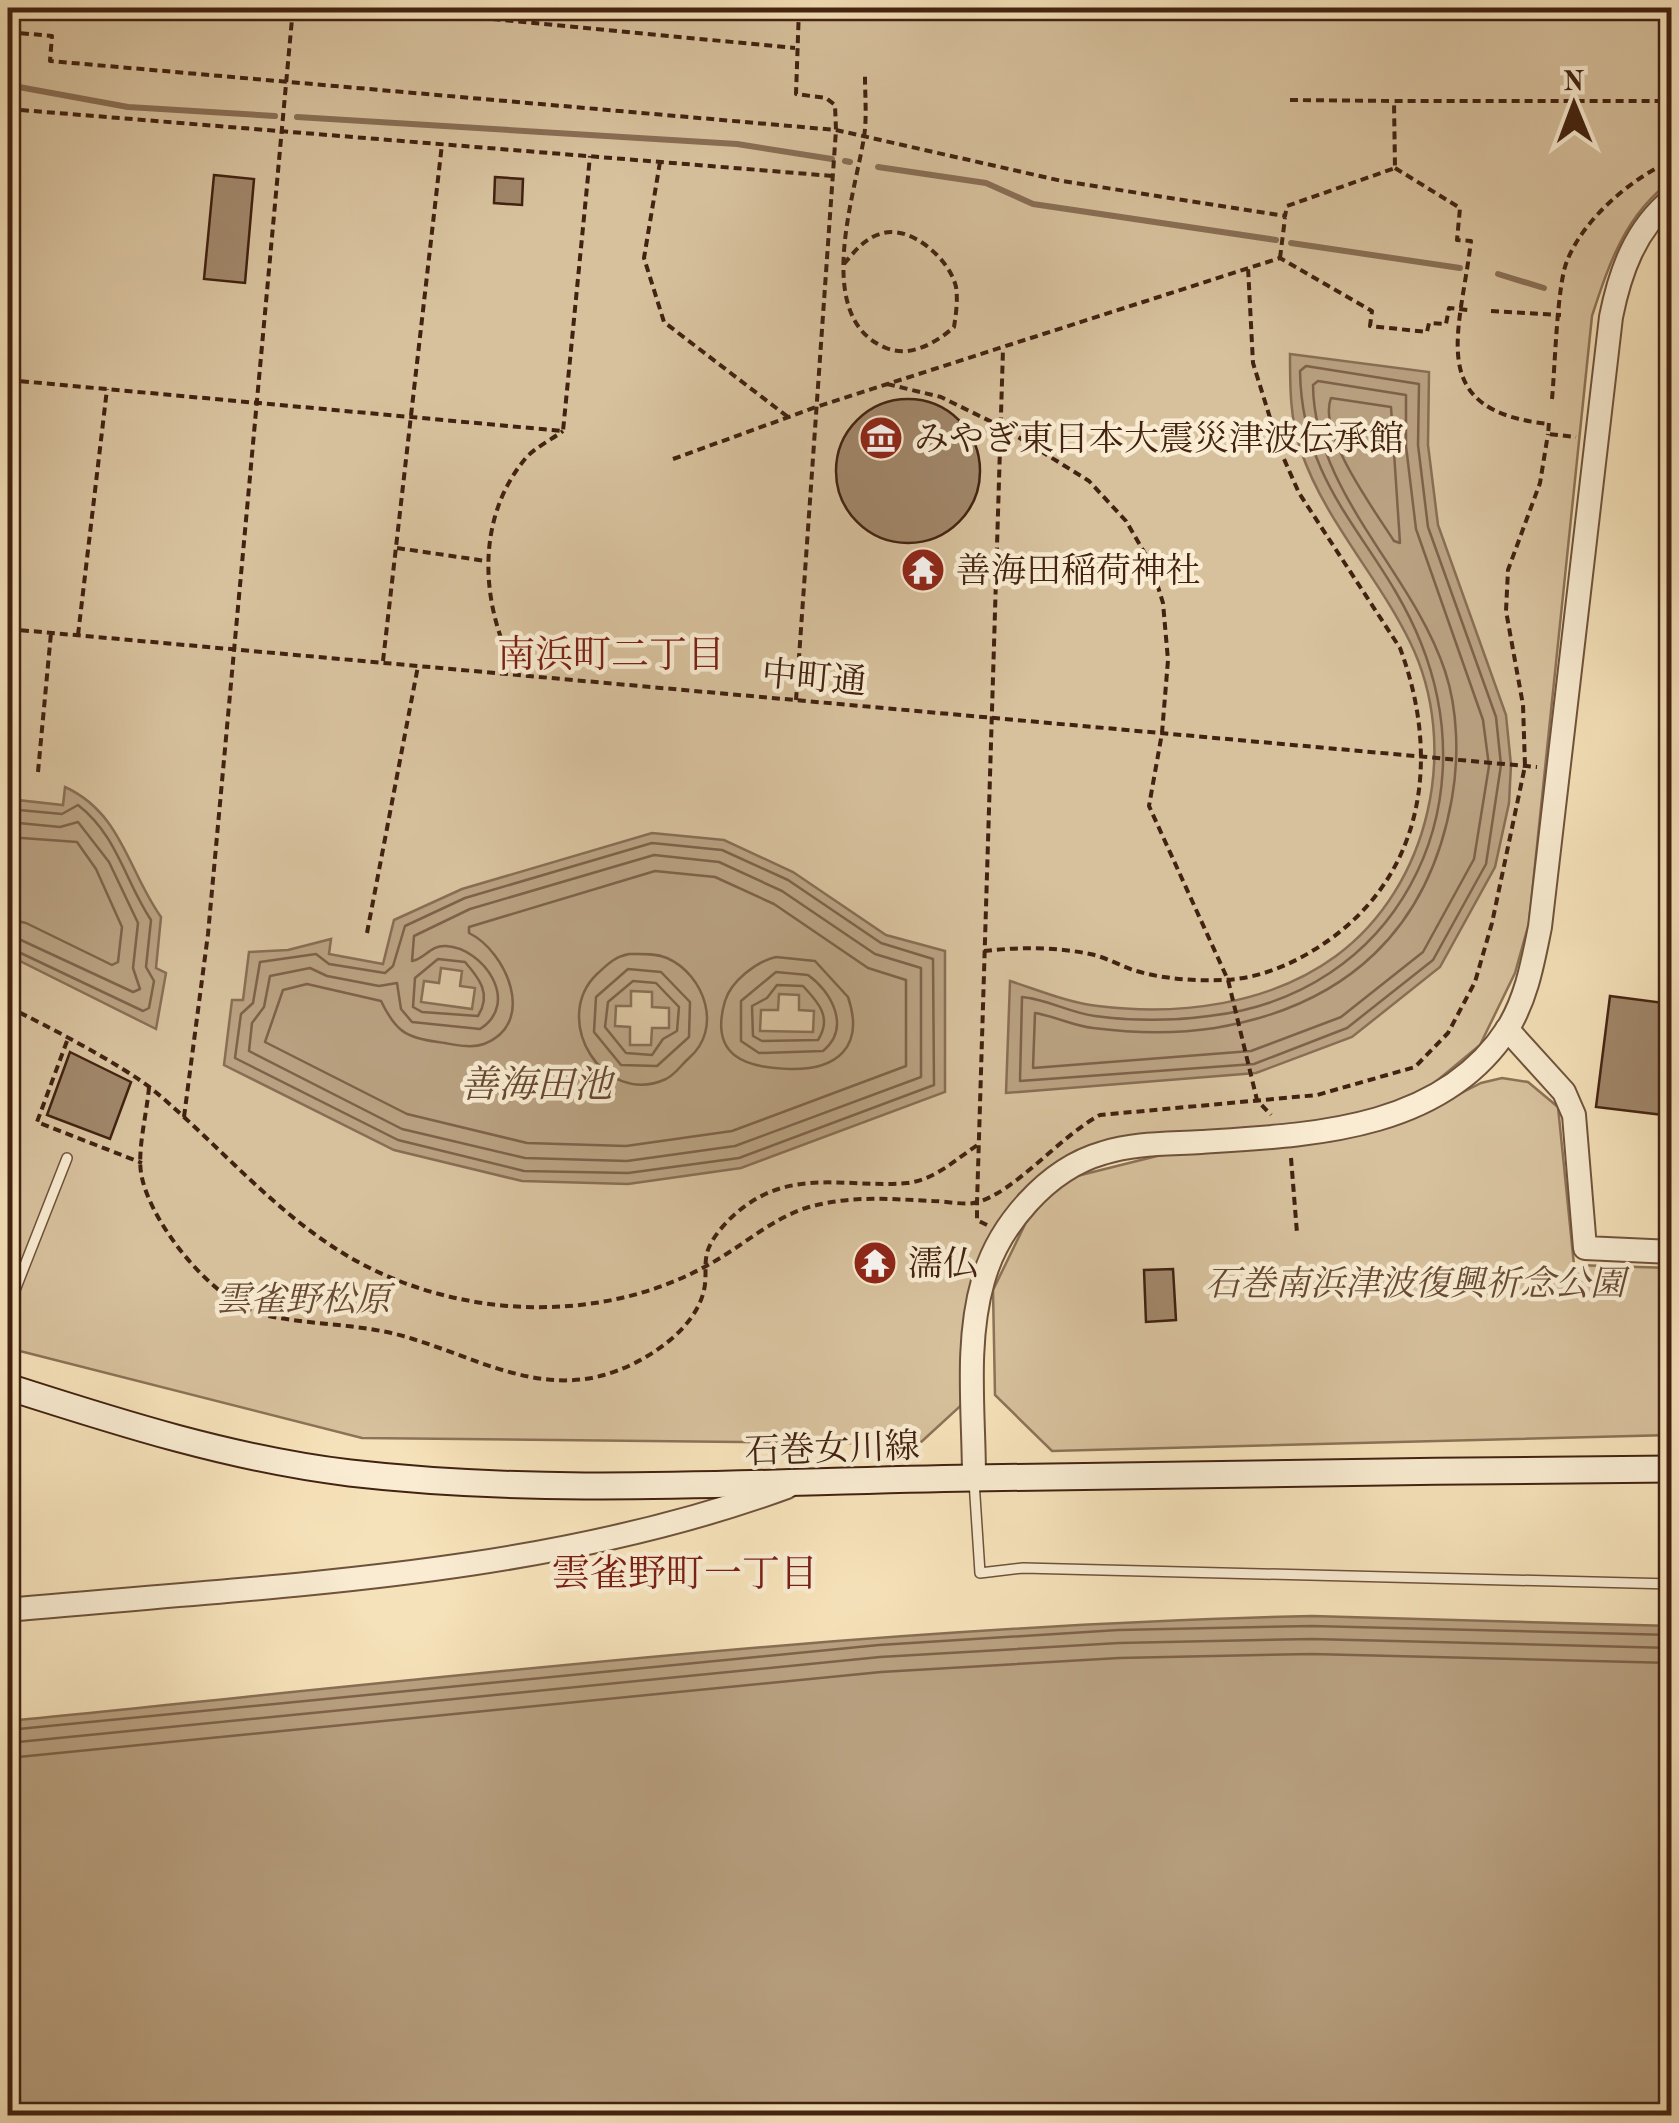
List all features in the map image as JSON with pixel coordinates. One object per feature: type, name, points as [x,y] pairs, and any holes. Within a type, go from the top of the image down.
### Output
[{"type":"main road","name":"石巻女川線","points":[[8,1387],[166,1437],[346,1472],[482,1485],[790,1486],[974,1478],[1672,1469]]},
{"type":"street","points":[[974,1478],[974,1318],[984,1277],[1005,1234],[1038,1191],[1071,1166],[1102,1153],[1140,1146],[1290,1136],[1363,1124],[1414,1108],[1464,1078],[1507,1029],[1524,994],[1540,927],[1556,769],[1618,286],[1639,237],[1672,198]]},
{"type":"street","points":[[1507,1029],[1564,1092],[1574,1116],[1585,1248],[1672,1252]]},
{"type":"street","points":[[8,1610],[433,1570],[586,1546],[728,1508],[790,1486]]},
{"type":"lane","points":[[8,1308],[67,1158]]},
{"type":"lane","points":[[974,1478],[980,1573],[1023,1568],[1672,1584]]},
{"type":"path","points":[[184,1119],[208,934],[285,132],[293,8]]},
{"type":"path","points":[[376,8],[797,48]]},
{"type":"path","points":[[796,700],[836,130],[835,105],[826,98],[796,94],[799,8]]},
{"type":"path","points":[[8,32],[52,36],[50,60],[836,130],[1062,182],[1285,216]]},
{"type":"path","points":[[844,264],[860,245],[882,233],[901,232],[919,241],[938,258],[956,284],[954,327],[912,352],[888,349],[862,334],[851,315],[844,264],[849,206],[864,134],[866,76]]},
{"type":"path","points":[[1290,100],[1672,101]]},
{"type":"path","points":[[1394,102],[1395,168]]},
{"type":"path","points":[[8,109],[833,176]]},
{"type":"path","points":[[383,663],[442,144]]},
{"type":"path","points":[[518,675],[488,599],[486,562],[496,519],[526,458],[562,431],[590,156]]},
{"type":"path","points":[[1552,400],[1566,262],[1588,227],[1617,196],[1672,160]]},
{"type":"path","points":[[660,162],[644,258],[664,322],[788,417]]},
{"type":"path","points":[[1280,258],[1287,206],[1395,168]]},
{"type":"path","points":[[1395,168],[1460,208],[1457,240],[1470,241],[1458,368],[1475,400],[1510,420],[1549,424]]},
{"type":"path","points":[[674,459],[818,406],[1003,350],[1280,258],[1372,312],[1370,326],[1427,332],[1429,323],[1446,324],[1448,308],[1465,310]]},
{"type":"path","points":[[984,952],[1057,950],[1094,954],[1136,971],[1180,980],[1228,980],[1265,974],[1312,952],[1368,908],[1390,881],[1410,841],[1421,756],[1409,673],[1400,648],[1299,493],[1280,450],[1253,363],[1248,267]]},
{"type":"path","points":[[1491,312],[1561,315]]},
{"type":"path","points":[[1003,350],[977,1220],[1005,1234]]},
{"type":"path","points":[[8,380],[562,431]]},
{"type":"path","points":[[888,384],[941,397],[1002,427],[1088,481],[1126,521],[1151,564],[1164,603],[1168,660],[1162,733],[1149,806],[1228,980],[1258,1100],[1290,1136],[1297,1233]]},
{"type":"path","points":[[78,636],[107,389]]},
{"type":"path","points":[[8,1008],[150,1087],[304,1226],[360,1263],[438,1297],[519,1309],[577,1303],[656,1287],[705,1268],[801,1210],[828,1202],[864,1198],[977,1203],[1013,1182],[1072,1130],[1100,1115],[1316,1094],[1415,1067],[1448,1033],[1474,982],[1492,923],[1525,766],[1523,705],[1506,611],[1508,570],[1540,483],[1548,434]]},
{"type":"path","points":[[397,548],[486,562]]},
{"type":"path","name":"中町通","points":[[8,629],[1556,769]]},
{"type":"path","points":[[38,772],[51,633]]},
{"type":"path","points":[[368,933],[418,666]]},
{"type":"path","points":[[67,1041],[36,1122],[143,1163]]},
{"type":"path","points":[[150,1087],[141,1176],[159,1216],[209,1283],[233,1302],[261,1314],[376,1328],[524,1378],[601,1376],[631,1365],[692,1318],[704,1291],[708,1249],[731,1218],[752,1201],[782,1187],[812,1181],[909,1183],[945,1170],[979,1144]]},
{"type":"green space","name":"雲雀野松原","points":[[8,8],[1671,8],[1671,181],[1630,225],[1612,259],[1592,316],[1529,923],[1515,973],[1480,1045],[1415,1099],[1362,1117],[1092,1145],[1050,1169],[991,1236],[967,1400],[919,1444],[362,1438],[8,1348]]},
{"type":"green space","name":"石巻南浜津波復興祈念公園","points":[[1502,1078],[1528,1082],[1558,1107],[1574,1265],[1671,1268],[1671,1435],[1052,1451],[995,1395],[993,1290],[1032,1210],[1065,1179],[1165,1154],[1332,1141],[1404,1122],[1481,1083]]},
{"type":"water","points":[[1290,354],[1429,372],[1428,445],[1438,525],[1506,715],[1511,765],[1509,803],[1495,867],[1440,967],[1352,1037],[1256,1073],[1006,1093],[1010,981],[1076,1002],[1129,1009],[1191,1007],[1253,996],[1310,973],[1336,956],[1368,927],[1394,892],[1414,854],[1427,812],[1434,769],[1433,725],[1425,683],[1397,618],[1311,477],[1295,427]]},
{"type":"water","points":[[65,787],[84,798],[112,827],[161,917],[156,968],[166,973],[156,1029],[8,955],[8,799],[63,805]]},
{"type":"water","name":"善海田池","points":[[652,833],[724,840],[793,872],[886,935],[945,951],[945,1092],[741,1168],[628,1184],[522,1181],[394,1150],[224,1065],[232,1000],[243,1000],[249,952],[288,950],[331,939],[329,954],[383,964],[394,920],[462,889]],"holes":[[[441,968],[462,971],[460,986],[475,988],[472,1009],[421,1002],[424,981],[439,983]],[[631,991],[652,992],[652,1007],[669,1008],[669,1028],[652,1028],[651,1045],[630,1045],[630,1027],[615,1026],[616,1006],[631,1006]],[[779,994],[799,995],[799,1010],[814,1011],[813,1032],[760,1031],[761,1010],[778,1010]]]},
{"type":"water","points":[[1312,1616],[1671,1626],[1671,2115],[8,2115],[8,1721],[822,1642]]},
{"type":"building","points":[[214,175],[254,179],[245,283],[204,279]]},
{"type":"building","points":[[495,177],[523,179],[522,205],[494,203]]},
{"type":"building","points":[[908,399],[936,404],[959,420],[975,443],[980,471],[975,499],[959,522],[936,538],[908,543],[880,538],[857,522],[841,499],[836,471],[841,443],[857,420],[880,404]]},
{"type":"building","points":[[1610,996],[1672,1004],[1672,1116],[1596,1107]]},
{"type":"building","points":[[70,1052],[131,1082],[110,1139],[47,1115]]},
{"type":"building","points":[[1173,1269],[1176,1320],[1146,1322],[1144,1270]]},
{"type":"waterway","points":[[8,85],[128,107],[275,116]]},
{"type":"waterway","points":[[297,117],[737,144],[832,159]]},
{"type":"waterway","points":[[845,161],[850,162]]},
{"type":"waterway","points":[[878,167],[986,183],[1033,204],[1276,240]]},
{"type":"waterway","points":[[1291,243],[1460,268]]},
{"type":"waterway","points":[[1498,274],[1544,288]]},
{"type":"place","name":"みやぎ東日本大震災津波伝承館","points":[[881,438]]},
{"type":"place","name":"善海田稲荷神社","points":[[923,570]]},
{"type":"place","name":"濡仏","points":[[875,1263]]},
{"type":"district","name":"南浜町二丁目","points":[[611,654]]},
{"type":"district","name":"雲雀野町一丁目","points":[[685,1573]]}]
